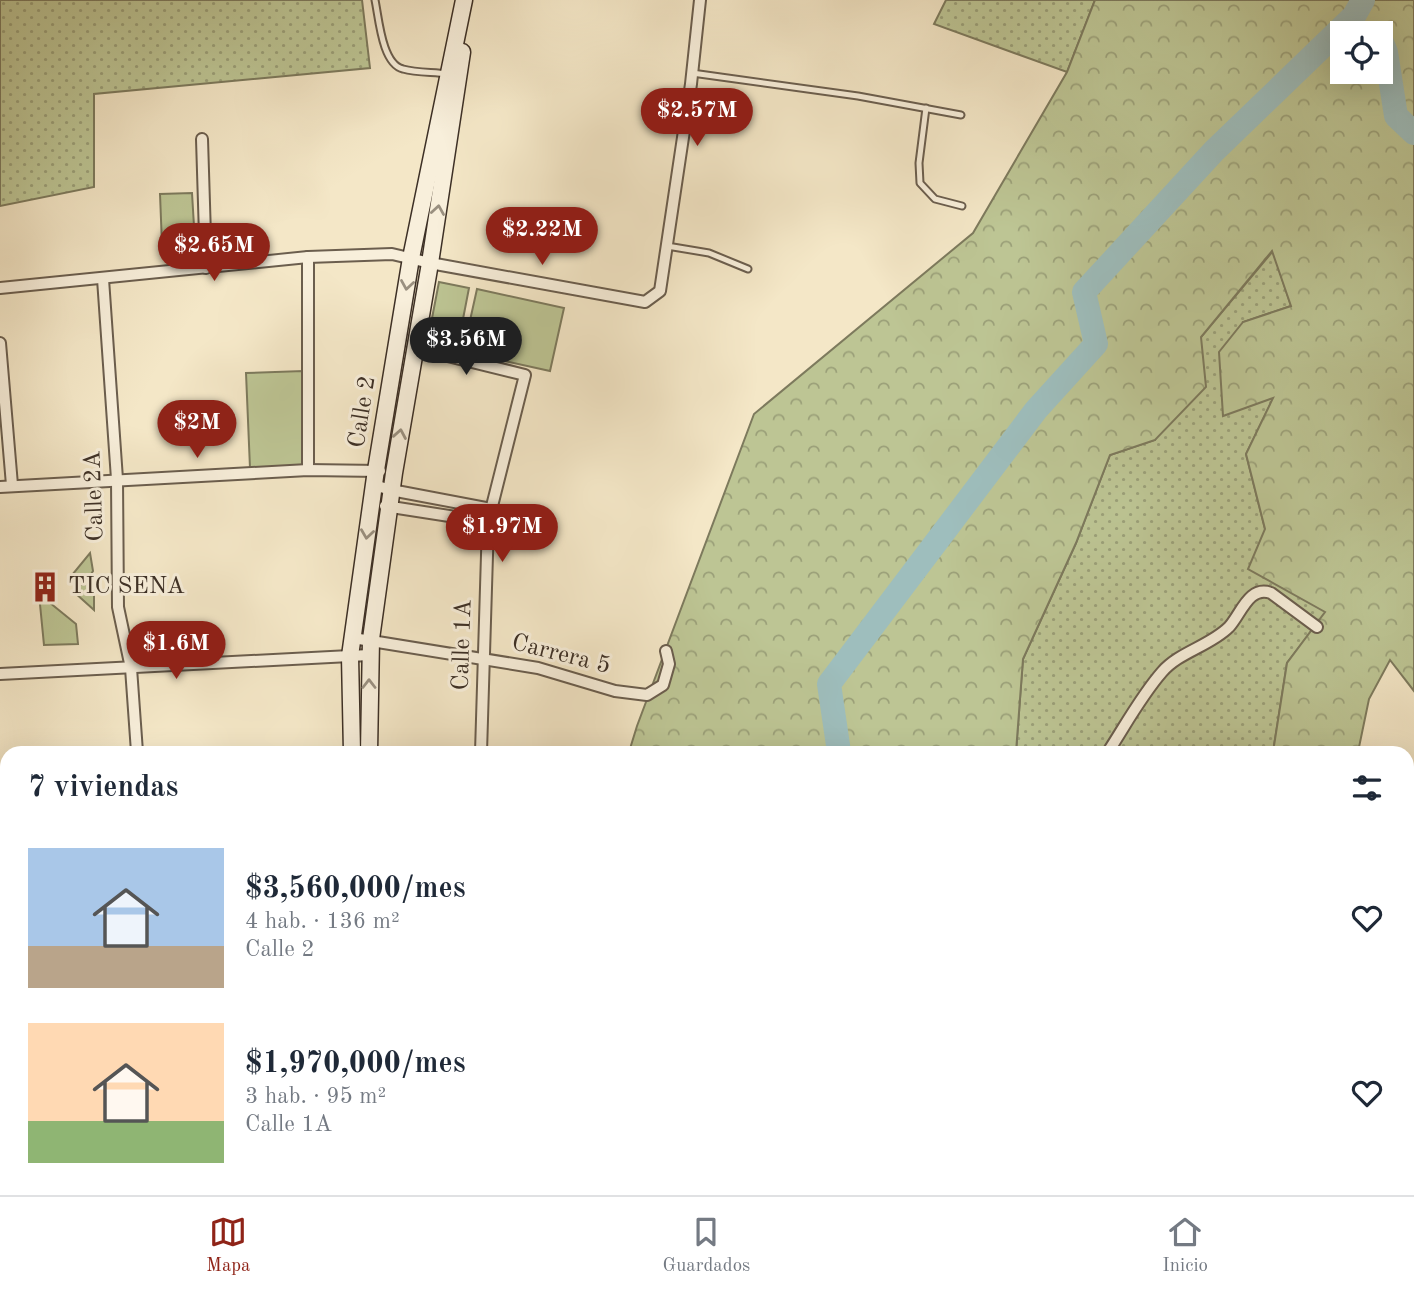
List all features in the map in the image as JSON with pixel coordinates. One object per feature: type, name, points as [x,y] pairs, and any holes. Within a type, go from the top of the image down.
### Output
[{"type":"main road","name":"Calle 2","points":[[369,746],[370,647],[390,498],[430,263],[464,0]]},
{"type":"main road","name":"Calle 2","points":[[352,746],[350,656],[375,478],[411,258],[470,0]]},
{"type":"street","points":[[0,288],[308,257],[392,254],[645,302],[660,291],[700,0]]},
{"type":"street","points":[[202,139],[206,268]]},
{"type":"street","points":[[308,257],[308,470]]},
{"type":"street","name":"Calle 2A","points":[[103,279],[117,480],[118,607],[131,668],[137,746]]},
{"type":"street","points":[[0,343],[12,485]]},
{"type":"street","name":"Calle 1A","points":[[415,348],[525,375],[488,522],[481,746]]},
{"type":"street","points":[[0,487],[308,470],[375,478],[394,473]]},
{"type":"street","points":[[375,478],[390,498],[488,522]]},
{"type":"street","points":[[372,503],[390,498],[491,509]]},
{"type":"street","points":[[1112,746],[1161,672],[1228,627],[1256,592],[1270,593],[1318,627]]},
{"type":"street","points":[[353,638],[370,647]]},
{"type":"street","points":[[0,674],[350,656],[370,647]]},
{"type":"street","name":"Carrera 5","points":[[370,647],[483,658],[538,668],[615,691],[647,695],[663,685],[670,664],[666,651]]},
{"type":"lane","points":[[375,0],[390,60],[403,69],[453,75]]},
{"type":"lane","points":[[692,73],[786,85],[961,115]]},
{"type":"lane","points":[[926,108],[919,183],[936,199],[962,206]]},
{"type":"lane","points":[[667,246],[709,253],[748,270]]},
{"type":"green space","points":[[0,0],[362,0],[370,68],[94,94],[94,187],[0,206]]},
{"type":"green space","points":[[946,0],[1095,0],[1067,72],[934,24]]},
{"type":"green space","points":[[1095,0],[1414,0],[1414,691],[1390,660],[1369,699],[1359,746],[1274,746],[1287,663],[1325,612],[1248,569],[1265,529],[1246,454],[1273,398],[1223,416],[1219,352],[1243,322],[1291,306],[1272,251],[1201,337],[1206,387],[1155,440],[1110,455],[1076,543],[1023,659],[1016,746],[631,746],[754,414],[973,233],[1067,72]]},
{"type":"green space","points":[[192,193],[195,243],[162,245],[160,194]]},
{"type":"green space","points":[[1273,251],[1291,306],[1243,322],[1274,397],[1246,454],[1265,529],[1326,612],[1287,663],[1274,746],[1016,746],[1023,659],[1076,543],[1110,455],[1155,440],[1201,337]]},
{"type":"green space","points":[[439,282],[469,288],[457,350],[427,344]]},
{"type":"green space","points":[[477,289],[564,308],[550,371],[463,352]]},
{"type":"green space","points":[[303,371],[308,466],[250,468],[246,373]]},
{"type":"green space","points":[[90,553],[93,571],[88,579],[73,580],[72,575]]},
{"type":"green space","points":[[89,584],[94,590],[94,610],[74,592],[74,585]]},
{"type":"green space","points":[[39,594],[76,624],[78,644],[44,645]]},
{"type":"water","points":[[1330,33],[1330,46],[1286,89],[1283,85]]},
{"type":"waterway","points":[[838,746],[829,684],[1036,410],[1096,344],[1084,292],[1214,151],[1354,16],[1363,0]]},
{"type":"waterway","points":[[1391,84],[1396,116],[1414,133]]},
{"type":"place","name":"TIC SENA","points":[[45,587]]}]
